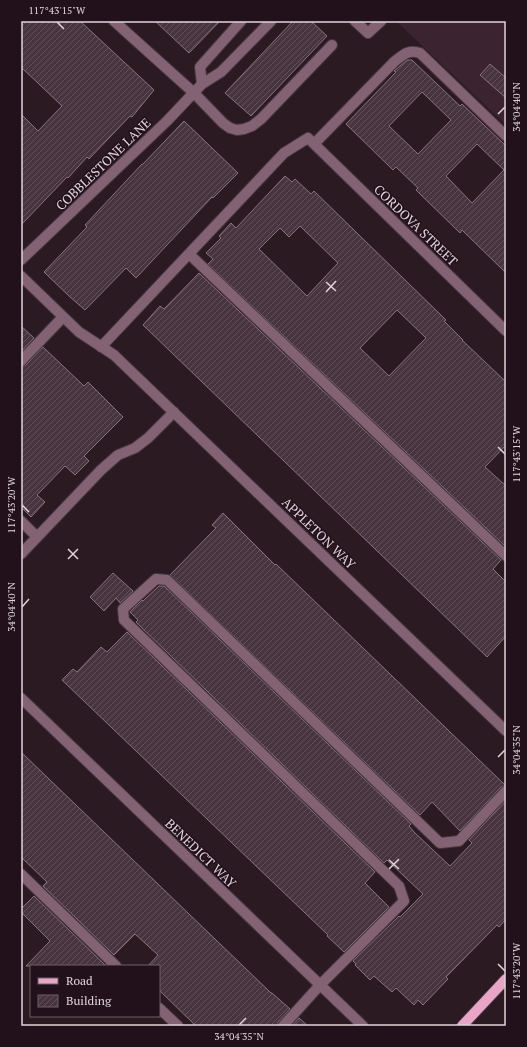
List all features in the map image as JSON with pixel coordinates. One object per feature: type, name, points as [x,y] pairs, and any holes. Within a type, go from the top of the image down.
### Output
[{"type":"main road","points":[[462,1026],[506,979]]},
{"type":"street","points":[[114,21],[194,93],[223,123],[230,128],[237,130],[248,128],[261,120],[332,45]]},
{"type":"street","points":[[202,84],[200,67],[241,21]]},
{"type":"street","name":"COBBLESTONE LANE","points":[[21,260],[156,132],[202,84],[221,72],[271,21]]},
{"type":"street","points":[[355,21],[368,34],[381,21]]},
{"type":"street","points":[[101,347],[284,153],[311,141],[394,62],[409,52],[415,51],[420,53],[506,136]]},
{"type":"street","name":"CORDOVA STREET","points":[[311,141],[506,331]]},
{"type":"street","points":[[188,254],[506,556]]},
{"type":"street","name":"APPLETON WAY","points":[[21,276],[79,332],[114,355],[506,731]]},
{"type":"street","points":[[21,361],[63,317]]},
{"type":"street","points":[[21,554],[109,462],[118,455],[135,448],[145,441],[174,412]]},
{"type":"street","points":[[21,521],[37,537]]},
{"type":"street","points":[[283,1026],[320,985],[404,901],[399,886],[124,620],[123,609],[156,579],[167,580],[440,843],[459,841],[506,791]]},
{"type":"street","name":"BENEDICT WAY","points":[[21,698],[363,1026]]},
{"type":"street","points":[[21,874],[115,965]]},
{"type":"street","points":[[160,1009],[178,1026]]},
{"type":"shaded area","points":[[396,21],[506,21],[506,125]]},
{"type":"building","points":[[21,21],[80,21],[154,90],[132,117],[130,116],[89,159],[87,157],[21,225],[21,114],[38,131],[62,106],[21,67]]},
{"type":"building","points":[[155,21],[220,21],[189,53]]},
{"type":"building","points":[[293,21],[311,21],[327,36],[251,116],[225,93]]},
{"type":"building","points":[[407,60],[412,60],[460,106],[462,104],[506,146],[506,273],[462,230],[460,233],[416,190],[418,188],[396,167],[393,170],[346,124],[396,72],[394,71]],"holes":[[[422,92],[451,120],[418,154],[389,126]],[[477,144],[504,170],[472,203],[446,176]]]},
{"type":"building","points":[[490,64],[506,78],[506,98],[480,75]]},
{"type":"building","points":[[184,121],[238,173],[213,198],[212,197],[136,278],[126,268],[85,310],[44,272],[87,227],[85,225]]},
{"type":"building","points":[[285,176],[292,182],[295,179],[311,194],[314,191],[446,320],[444,321],[462,340],[506,382],[506,445],[485,467],[506,486],[506,547],[208,264],[213,259],[206,253],[221,238],[219,236],[231,223],[236,228]],"holes":[[[300,226],[338,263],[307,296],[259,249],[280,228],[289,237]],[[397,310],[426,338],[389,376],[360,348]]]},
{"type":"building","points":[[199,273],[501,560],[493,569],[506,582],[506,636],[487,657],[143,325],[160,306],[164,309]]},
{"type":"building","points":[[21,326],[34,338],[21,352]]},
{"type":"building","points":[[43,347],[84,386],[88,382],[123,417],[84,456],[89,461],[75,475],[65,466],[37,495],[45,502],[31,517],[23,509],[21,511],[21,367],[26,365]]},
{"type":"building","points":[[223,513],[275,565],[276,564],[505,785],[501,787],[460,831],[432,802],[420,815],[170,575],[216,528],[212,525]]},
{"type":"building","points":[[113,573],[133,591],[120,603],[116,598],[104,611],[90,597]]},
{"type":"building","points":[[159,586],[164,586],[411,824],[409,826],[414,832],[450,866],[472,843],[469,840],[506,800],[506,919],[499,927],[497,925],[446,977],[448,979],[423,1005],[418,1000],[414,1005],[396,988],[392,992],[374,976],[370,980],[353,961],[423,894],[387,860],[384,863],[136,622],[138,620],[130,612]]},
{"type":"building","points":[[127,632],[375,872],[365,883],[389,907],[344,952],[62,680],[73,669],[77,672],[101,647],[107,652]]},
{"type":"building","points":[[21,752],[271,993],[290,1009],[278,1022],[277,1026],[196,1026],[160,991],[160,965],[149,965],[158,955],[135,934],[114,955],[43,886],[47,882],[21,857]]},
{"type":"building","points":[[34,896],[105,965],[26,966],[50,941],[21,912],[21,909]]},
{"type":"building","points":[[299,1018],[308,1026],[292,1026]]}]
